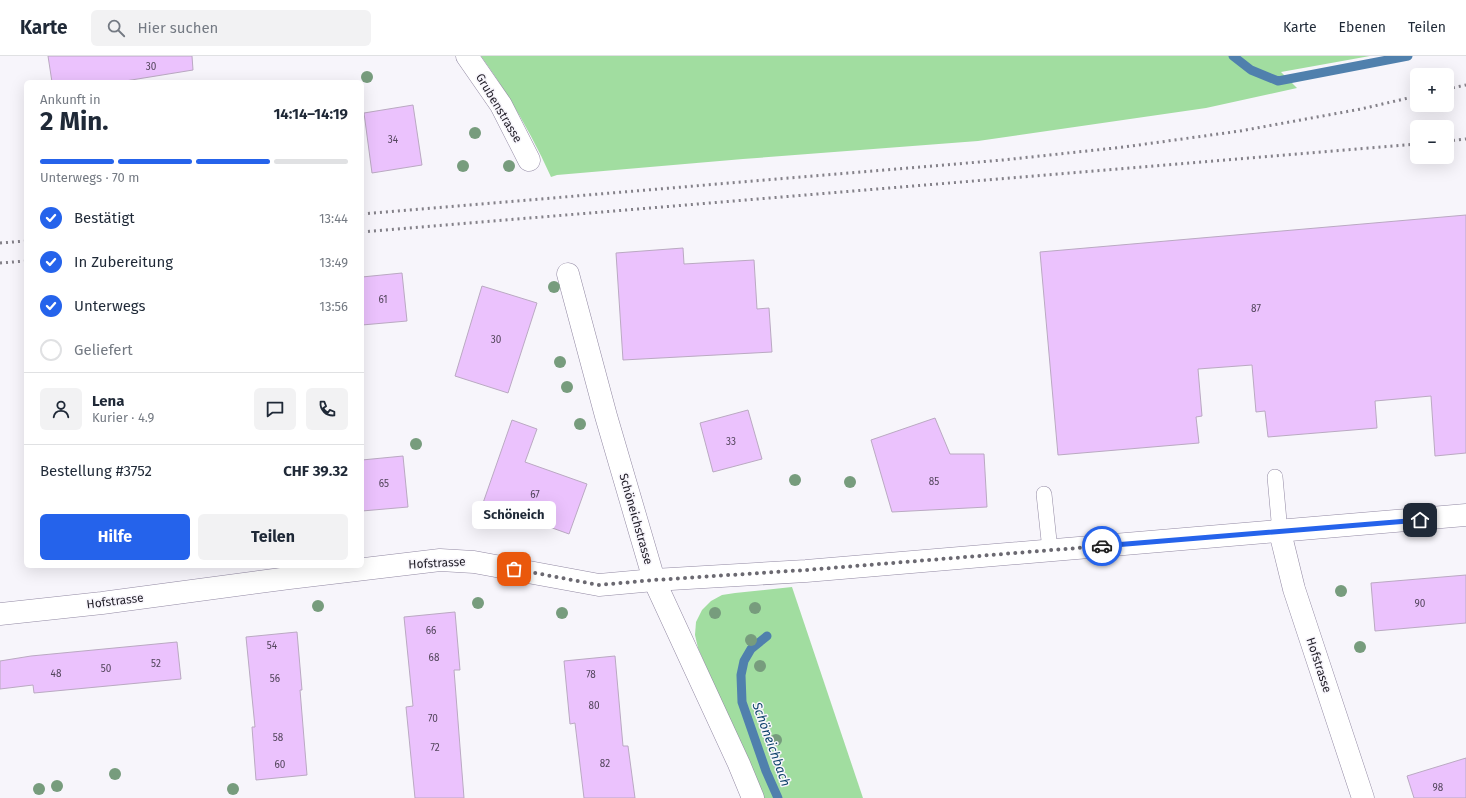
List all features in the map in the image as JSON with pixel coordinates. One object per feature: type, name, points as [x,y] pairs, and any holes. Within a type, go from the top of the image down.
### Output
[{"type":"street","name":"Grubenstrasse","points":[[467,56],[501,105],[529,160]]},
{"type":"street","name":"Schöneichstrasse","points":[[568,274],[606,416],[654,580],[739,764],[753,798]]},
{"type":"street","name":"Hofstrasse","points":[[0,614],[440,560],[474,562],[599,585],[806,570],[1466,516]]},
{"type":"street","name":"Hofstrasse","points":[[1280,532],[1294,589],[1363,798]]},
{"type":"lane","points":[[1275,477],[1280,532]]},
{"type":"lane","points":[[1044,494],[1050,550]]},
{"type":"green space","points":[[481,56],[1370,56],[1281,72],[1297,88],[1206,108],[978,141],[743,159],[557,175],[551,177],[536,145],[519,115]]},
{"type":"green space","points":[[792,587],[863,798],[763,798],[698,648],[695,635],[696,622],[702,610],[711,601],[722,595]]},
{"type":"building","points":[[48,56],[192,56],[193,70],[131,80],[52,80]]},
{"type":"building","points":[[413,105],[422,165],[372,173],[364,113]]},
{"type":"building","points":[[1466,215],[1466,453],[1435,456],[1431,396],[1375,401],[1377,428],[1268,437],[1265,411],[1256,412],[1252,365],[1198,369],[1202,416],[1196,417],[1199,443],[1058,455],[1040,252]]},
{"type":"building","points":[[683,248],[684,264],[754,260],[757,309],[769,308],[772,352],[623,360],[616,253]]},
{"type":"building","points":[[402,273],[407,321],[364,325],[364,277]]},
{"type":"building","points":[[482,286],[537,303],[508,393],[455,376]]},
{"type":"building","points":[[748,410],[762,459],[713,472],[700,423]]},
{"type":"building","points":[[935,418],[950,454],[984,454],[987,507],[892,512],[871,440]]},
{"type":"building","points":[[512,420],[537,429],[525,462],[587,484],[569,534],[483,503]]},
{"type":"building","points":[[403,456],[408,507],[364,511],[364,460]]},
{"type":"building","points":[[1466,575],[1466,623],[1375,631],[1371,583]]},
{"type":"building","points":[[455,612],[460,670],[454,670],[464,798],[415,798],[406,707],[413,706],[404,617]]},
{"type":"building","points":[[297,632],[307,775],[256,780],[252,727],[255,727],[246,637]]},
{"type":"building","points":[[177,642],[181,679],[34,693],[33,685],[0,689],[0,661],[31,656]]},
{"type":"building","points":[[615,656],[623,746],[628,746],[635,798],[584,798],[575,723],[570,724],[564,661]]},
{"type":"building","points":[[1466,758],[1466,798],[1414,798],[1407,776]]},
{"type":"waterway","points":[[1233,56],[1251,70],[1278,81],[1408,56]]},
{"type":"waterway","name":"Schöneichbach","points":[[767,636],[751,649],[744,661],[741,675],[742,702],[766,771],[778,798]]},
{"type":"railway","points":[[1454,88],[1466,85]]},
{"type":"railway","points":[[364,214],[1003,160],[1124,147],[1240,131],[1361,109],[1410,98]]},
{"type":"railway","points":[[1454,140],[1466,139]]},
{"type":"railway","points":[[364,232],[1410,145]]},
{"type":"railway","points":[[0,243],[24,241]]},
{"type":"railway","points":[[0,263],[24,261]]},
{"type":"way so far","points":[[514,569],[599,585],[1102,546]]},
{"type":"place","name":"Schöneich","points":[[514,569]]},
{"type":"route","points":[[1102,546],[1420,520]]}]
